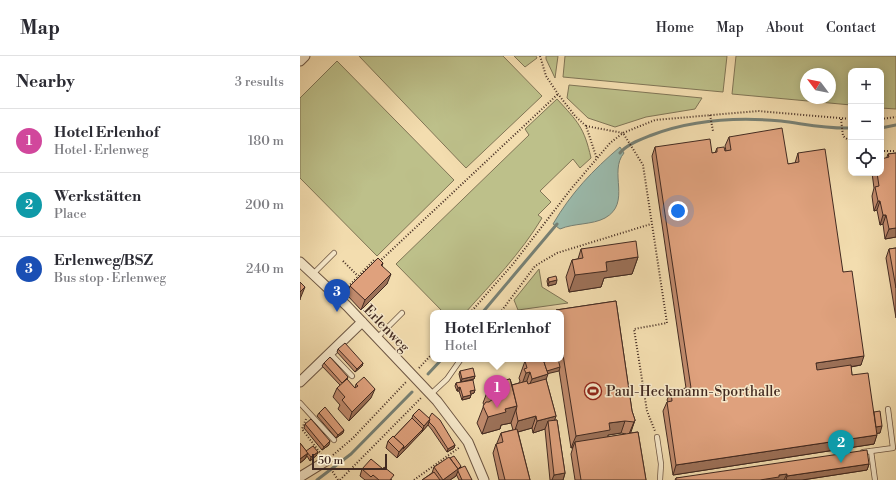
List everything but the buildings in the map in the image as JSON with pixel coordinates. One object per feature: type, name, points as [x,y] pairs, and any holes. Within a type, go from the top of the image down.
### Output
[{"type":"street","points":[[300,61],[305,56]]},
{"type":"street","name":"Erlenweg","points":[[300,262],[413,374],[451,417],[468,442],[484,480]]},
{"type":"street","points":[[300,382],[362,322]]},
{"type":"street","points":[[300,477],[326,461]]},
{"type":"lane","points":[[313,274],[334,253]]},
{"type":"lane","points":[[377,338],[402,313]]},
{"type":"lane","points":[[330,353],[352,376]]},
{"type":"lane","points":[[429,393],[447,379],[459,362]]},
{"type":"lane","points":[[300,403],[334,440]]},
{"type":"lane","points":[[856,453],[893,448],[888,409]]},
{"type":"lane","points":[[657,437],[661,464],[660,480]]},
{"type":"lane","points":[[871,451],[875,480]]},
{"type":"path","points":[[540,56],[546,76],[558,94],[586,126],[597,159]]},
{"type":"path","points":[[338,298],[374,260],[381,260],[558,94]]},
{"type":"path","points":[[473,310],[513,264],[571,189],[610,142],[623,133],[655,120],[758,111],[848,119]]},
{"type":"path","points":[[710,115],[713,131]]},
{"type":"path","points":[[884,119],[896,117]]},
{"type":"path","points":[[841,119],[843,136],[848,140]]},
{"type":"path","points":[[586,126],[623,133],[643,165],[667,323],[634,330],[646,411],[657,437]]},
{"type":"path","points":[[884,151],[896,151]]},
{"type":"path","points":[[502,310],[535,266],[551,257],[651,224]]},
{"type":"path","points":[[343,261],[359,276]]},
{"type":"path","points":[[311,415],[304,421],[302,429],[326,461],[353,438],[430,357]]},
{"type":"path","points":[[335,475],[339,480],[429,393]]},
{"type":"path","points":[[414,480],[468,442]]},
{"type":"green space","points":[[359,56],[503,56],[542,96],[466,168]]},
{"type":"green space","points":[[514,56],[536,56],[537,58],[525,67]]},
{"type":"green space","points":[[546,56],[558,56],[555,78],[546,59]]},
{"type":"green space","points":[[565,56],[727,56],[723,92],[563,77]]},
{"type":"green space","points":[[736,56],[896,56],[896,109],[884,108],[884,68],[848,68],[848,105],[836,104],[836,68],[800,68],[800,100],[732,94]]},
{"type":"green space","points":[[337,61],[454,180],[377,256],[300,178],[300,98]]},
{"type":"green space","points":[[569,85],[702,98],[695,109],[646,117],[615,127],[588,118],[567,98]]},
{"type":"green space","points":[[557,99],[583,132],[591,158],[580,168],[573,159],[540,191],[551,202],[538,215],[542,218],[516,256],[468,310],[441,310],[396,264],[529,135],[525,129]]},
{"type":"green space","points":[[539,269],[542,287],[568,303],[518,310],[514,300]]},
{"type":"shaded area","points":[[620,147],[624,153],[618,169],[619,196],[613,212],[600,220],[560,229],[553,224],[567,202],[583,182]]},
{"type":"waterway","points":[[620,153],[631,144],[652,135],[683,126],[715,121],[748,119],[848,128]]},
{"type":"waterway","points":[[884,127],[896,125]]},
{"type":"waterway","points":[[485,310],[557,224]]},
{"type":"waterway","points":[[428,374],[439,362]]},
{"type":"waterway","points":[[317,480],[351,454],[412,392]]},
{"type":"place","name":"Erlenweg/BSZ","points":[[337,312]]},
{"type":"place","name":"Paul-Heckmann-Sporthalle","points":[[593,391]]},
{"type":"place","name":"Hotel Erlenhof","points":[[497,408]]},
{"type":"place","name":"Werkstätten","points":[[841,463]]}]
